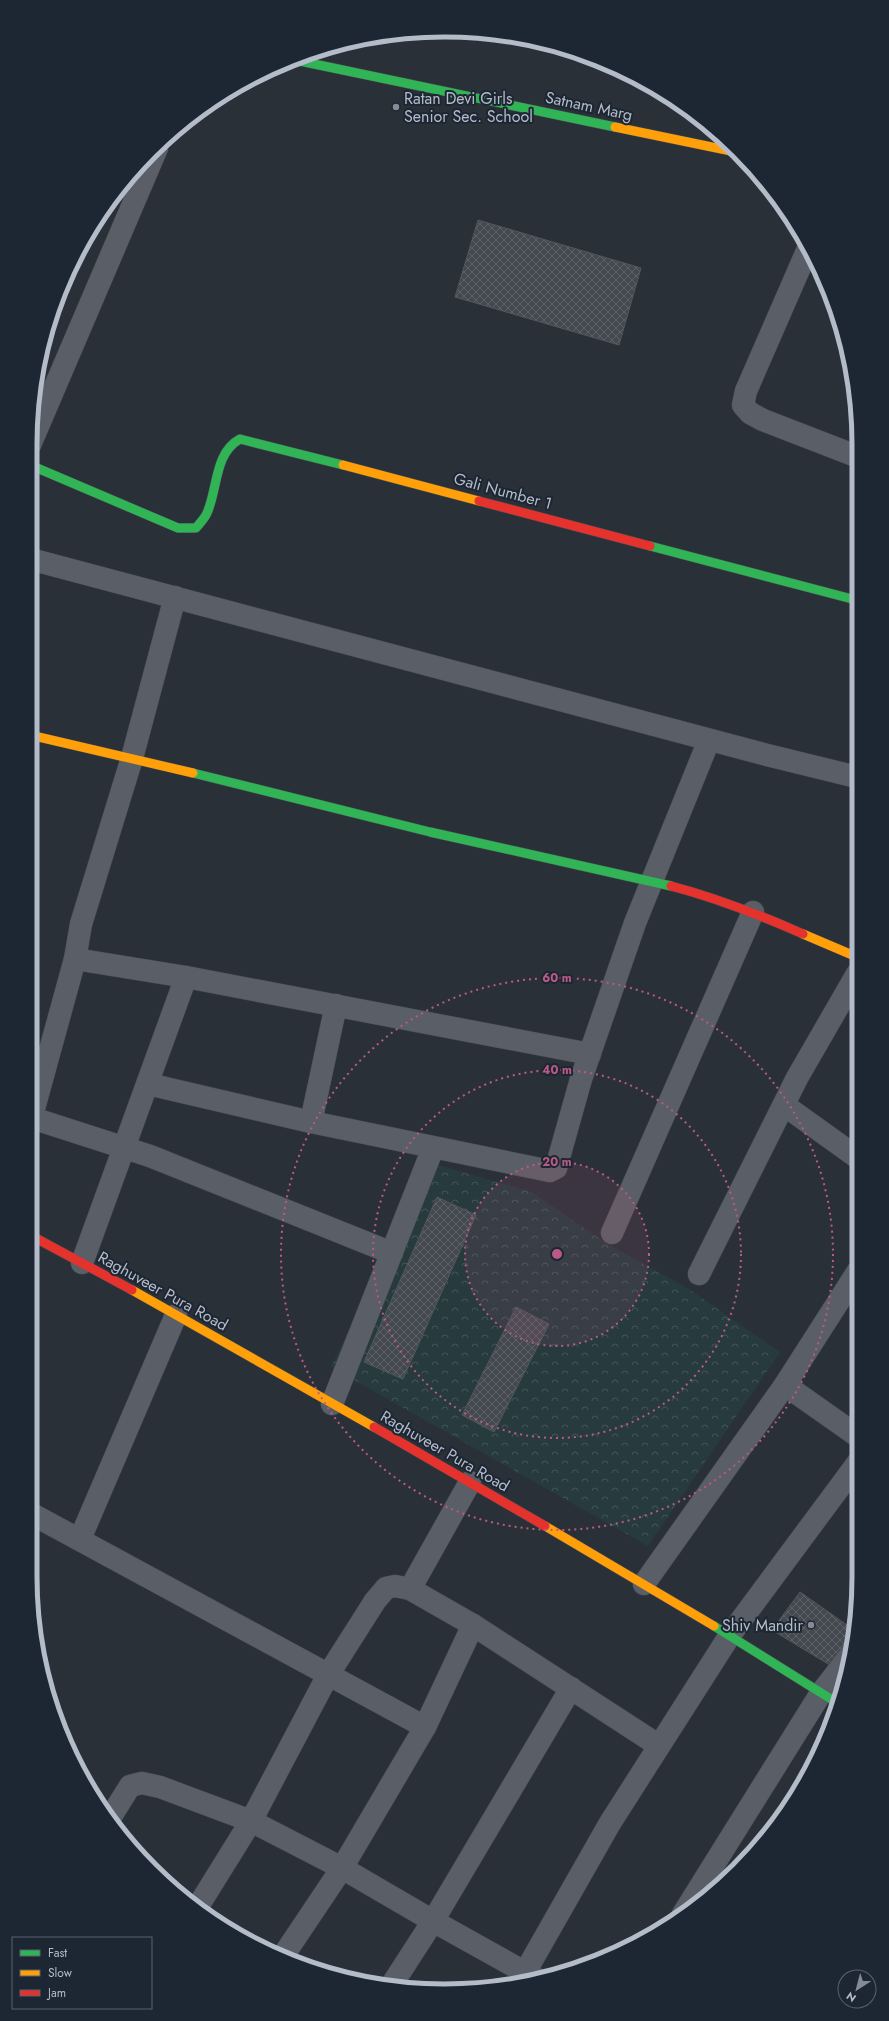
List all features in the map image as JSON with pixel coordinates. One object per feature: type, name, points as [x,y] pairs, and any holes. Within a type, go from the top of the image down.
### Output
[{"type":"street","name":"Satnam Marg","points":[[305,62],[726,150]]},
{"type":"street","points":[[38,427],[151,161]]},
{"type":"street","points":[[805,255],[746,391],[743,405],[750,413],[763,420],[852,454]]},
{"type":"street","name":"Gali Number 1","points":[[37,468],[178,528],[196,528],[207,514],[224,454],[231,444],[240,439],[261,443],[852,599]]},
{"type":"street","points":[[37,561],[709,740],[852,776]]},
{"type":"street","points":[[37,1098],[75,959],[81,924],[132,758],[175,597]]},
{"type":"street","points":[[37,737],[132,758],[430,832],[651,881],[704,895],[753,912],[852,955]]},
{"type":"street","points":[[148,1084],[311,1122],[433,1148],[550,1171],[553,1170],[558,1161],[590,1054],[651,881],[709,740]]},
{"type":"street","points":[[612,1233],[753,912]]},
{"type":"street","points":[[75,959],[186,977],[590,1054]]},
{"type":"street","points":[[82,1263],[186,977]]},
{"type":"street","points":[[699,1274],[784,1105],[852,983]]},
{"type":"street","points":[[311,1122],[336,1005]]},
{"type":"street","points":[[784,1105],[852,1154]]},
{"type":"street","points":[[37,1122],[150,1156],[392,1253]]},
{"type":"street","points":[[332,1404],[433,1148]]},
{"type":"street","name":"Raghuveer Pura Road","points":[[37,1239],[470,1482],[730,1635],[830,1698]]},
{"type":"street","points":[[644,1584],[785,1385],[852,1280]]},
{"type":"street","points":[[80,1539],[176,1316]]},
{"type":"street","points":[[785,1385],[852,1432]]},
{"type":"street","points":[[529,1975],[610,1823],[658,1746],[730,1635],[852,1470]]},
{"type":"street","points":[[410,1589],[470,1482]]},
{"type":"street","points":[[37,1516],[425,1727]]},
{"type":"street","points":[[200,1903],[251,1821],[328,1675],[375,1601],[386,1588],[395,1586],[410,1589],[473,1625],[658,1746]]},
{"type":"street","points":[[286,1952],[342,1868],[425,1727],[473,1625]]},
{"type":"street","points":[[694,1899],[830,1698],[838,1681]]},
{"type":"street","points":[[395,1981],[433,1921],[571,1688]]},
{"type":"street","points":[[113,1813],[130,1786],[142,1783],[160,1788],[251,1821],[342,1868],[524,1976]]},
{"type":"green space","points":[[431,1163],[532,1192],[606,1243],[689,1289],[780,1352],[648,1546],[331,1367]]},
{"type":"building","points":[[478,220],[641,268],[619,345],[455,297]]},
{"type":"building","points":[[437,1197],[476,1215],[403,1379],[364,1362]]},
{"type":"building","points":[[516,1307],[549,1324],[494,1432],[462,1415]]},
{"type":"building","name":"Shiv Mandir","points":[[800,1592],[849,1627],[845,1652],[833,1667],[772,1630]]},
{"type":"traffic: fast","points":[[305,62],[615,127]]},
{"type":"traffic: fast","points":[[37,468],[178,528],[196,528],[204,519],[211,504],[218,472],[225,453],[240,439],[343,465]]},
{"type":"traffic: fast","points":[[650,546],[852,599]]},
{"type":"traffic: fast","points":[[193,773],[430,832],[671,886]]},
{"type":"traffic: fast","points":[[714,1626],[832,1700]]},
{"type":"traffic: slow","points":[[615,127],[726,150]]},
{"type":"traffic: slow","points":[[343,465],[479,501]]},
{"type":"traffic: slow","points":[[37,737],[193,773]]},
{"type":"traffic: slow","points":[[803,934],[852,955]]},
{"type":"traffic: slow","points":[[132,1290],[374,1427]]},
{"type":"traffic: slow","points":[[545,1526],[714,1626]]},
{"type":"traffic: jam","points":[[479,501],[650,546]]},
{"type":"traffic: jam","points":[[671,886],[738,907],[803,934]]},
{"type":"traffic: jam","points":[[37,1239],[132,1290]]},
{"type":"traffic: jam","points":[[374,1427],[545,1526]]},
{"type":"place","name":"Ratan Devi Girls Senior Sec. School","points":[[396,107]]},
{"type":"place","name":"Shiv Mandir","points":[[811,1625]]}]
